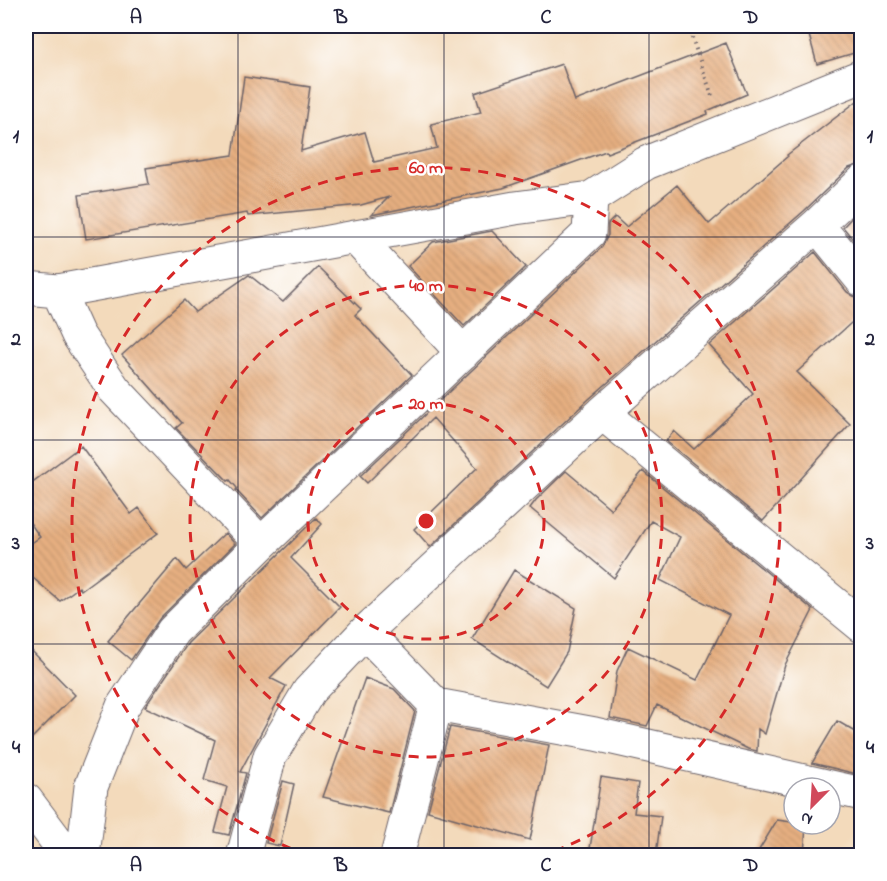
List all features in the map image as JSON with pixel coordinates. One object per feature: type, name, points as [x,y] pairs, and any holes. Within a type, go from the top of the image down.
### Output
[{"type":"street","points":[[26,288],[58,291],[515,207],[591,198],[646,163],[861,76]]},
{"type":"street","points":[[243,855],[270,756],[309,691],[365,632],[602,413],[817,225],[861,182]]},
{"type":"street","points":[[83,855],[92,787],[123,706],[173,631],[261,544],[589,233],[591,198]]},
{"type":"street","points":[[817,225],[861,280]]},
{"type":"street","points":[[355,237],[463,353]]},
{"type":"street","points":[[58,291],[78,335],[114,389],[261,544]]},
{"type":"street","points":[[602,413],[861,626]]},
{"type":"street","points":[[365,632],[436,705],[595,734],[861,794]]},
{"type":"street","points":[[397,855],[436,705]]},
{"type":"street","points":[[26,800],[68,855]]},
{"type":"path","points":[[688,26],[724,131]]},
{"type":"building","points":[[841,26],[861,26],[861,51],[817,64],[809,35]]},
{"type":"building","points":[[726,43],[747,94],[707,111],[708,114],[607,153],[606,151],[503,188],[371,215],[389,197],[361,205],[248,216],[247,213],[86,239],[79,195],[149,184],[146,168],[233,155],[244,77],[310,87],[301,151],[365,132],[374,162],[437,148],[431,124],[481,112],[475,93],[562,64],[575,101]]},
{"type":"building","points":[[861,98],[861,164],[849,168],[804,211],[589,399],[430,547],[414,529],[477,468],[433,418],[367,483],[360,476],[602,247],[608,235],[608,224],[615,217],[626,227],[677,185],[709,224],[787,155]]},
{"type":"building","points":[[861,208],[861,247],[860,248],[843,227]]},
{"type":"building","points":[[492,231],[526,267],[464,326],[408,266],[433,242]]},
{"type":"building","points":[[815,252],[847,292],[861,298],[861,314],[797,372],[850,424],[763,521],[666,441],[674,431],[694,449],[753,394],[709,345]]},
{"type":"building","points":[[318,267],[361,309],[355,315],[412,375],[262,518],[236,490],[237,488],[230,480],[228,481],[176,428],[182,423],[122,355],[184,300],[195,312],[249,275],[283,302]]},
{"type":"building","points":[[81,446],[131,514],[139,508],[158,533],[81,590],[79,587],[60,601],[26,572],[26,547],[40,537],[26,517],[26,487]]},
{"type":"building","points":[[566,471],[611,509],[643,471],[813,610],[785,665],[765,734],[758,729],[757,751],[748,749],[657,705],[647,726],[610,718],[617,671],[628,647],[697,680],[729,615],[660,580],[680,537],[651,521],[614,578],[530,508]]},
{"type":"building","points":[[316,518],[322,524],[291,558],[340,607],[270,678],[286,686],[240,772],[246,773],[229,835],[215,832],[227,787],[204,780],[215,740],[145,707],[188,643]]},
{"type":"building","points":[[225,533],[235,544],[160,618],[131,660],[108,641],[177,559],[186,570]]},
{"type":"building","points":[[514,570],[576,608],[567,652],[546,686],[472,639]]},
{"type":"building","points":[[26,645],[75,695],[26,744]]},
{"type":"building","points":[[365,678],[394,689],[415,711],[389,813],[323,797]]},
{"type":"building","points":[[837,721],[861,735],[861,775],[812,763]]},
{"type":"building","points":[[450,727],[549,745],[530,840],[428,811]]},
{"type":"building","points":[[601,777],[638,783],[634,813],[661,816],[656,855],[589,855]]},
{"type":"building","points":[[283,781],[294,784],[280,846],[266,843]]},
{"type":"building","points":[[777,820],[782,821],[782,836],[805,836],[804,855],[756,855]]}]
